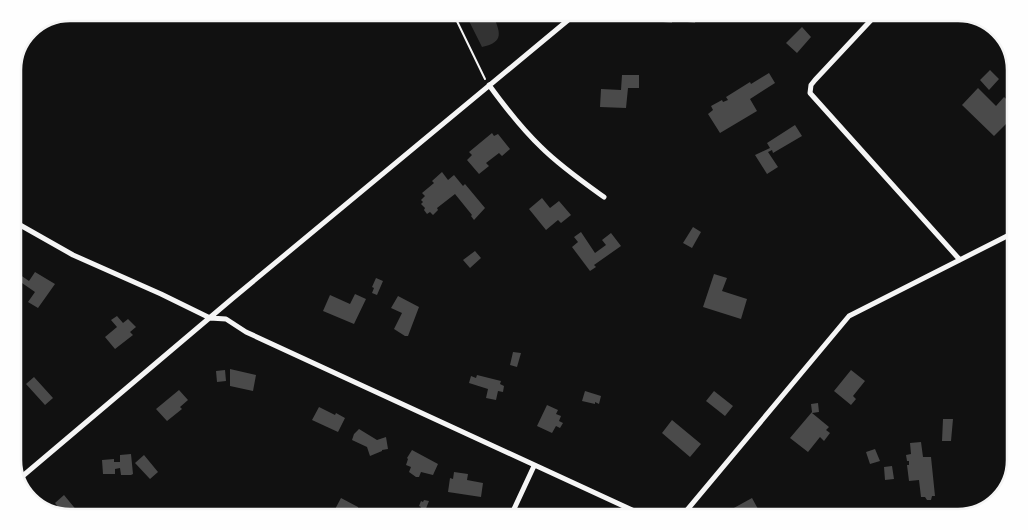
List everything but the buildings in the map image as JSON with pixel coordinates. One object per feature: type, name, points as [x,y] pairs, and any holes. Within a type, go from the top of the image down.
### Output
[{"type":"street","points":[[24,475],[567,21]]},
{"type":"street","points":[[871,21],[815,80],[811,85],[810,93],[960,260]]},
{"type":"street","points":[[488,85],[524,130],[542,149],[604,197]]},
{"type":"street","points":[[21,227],[73,255],[210,318],[226,319],[246,332],[630,509]]},
{"type":"street","points":[[688,509],[848,316],[1007,236]]},
{"type":"street","points":[[513,509],[534,466]]},
{"type":"path","points":[[457,21],[488,85]]},
{"type":"shaded area","points":[[469,21],[495,21],[499,36],[494,42],[482,47]]}]
